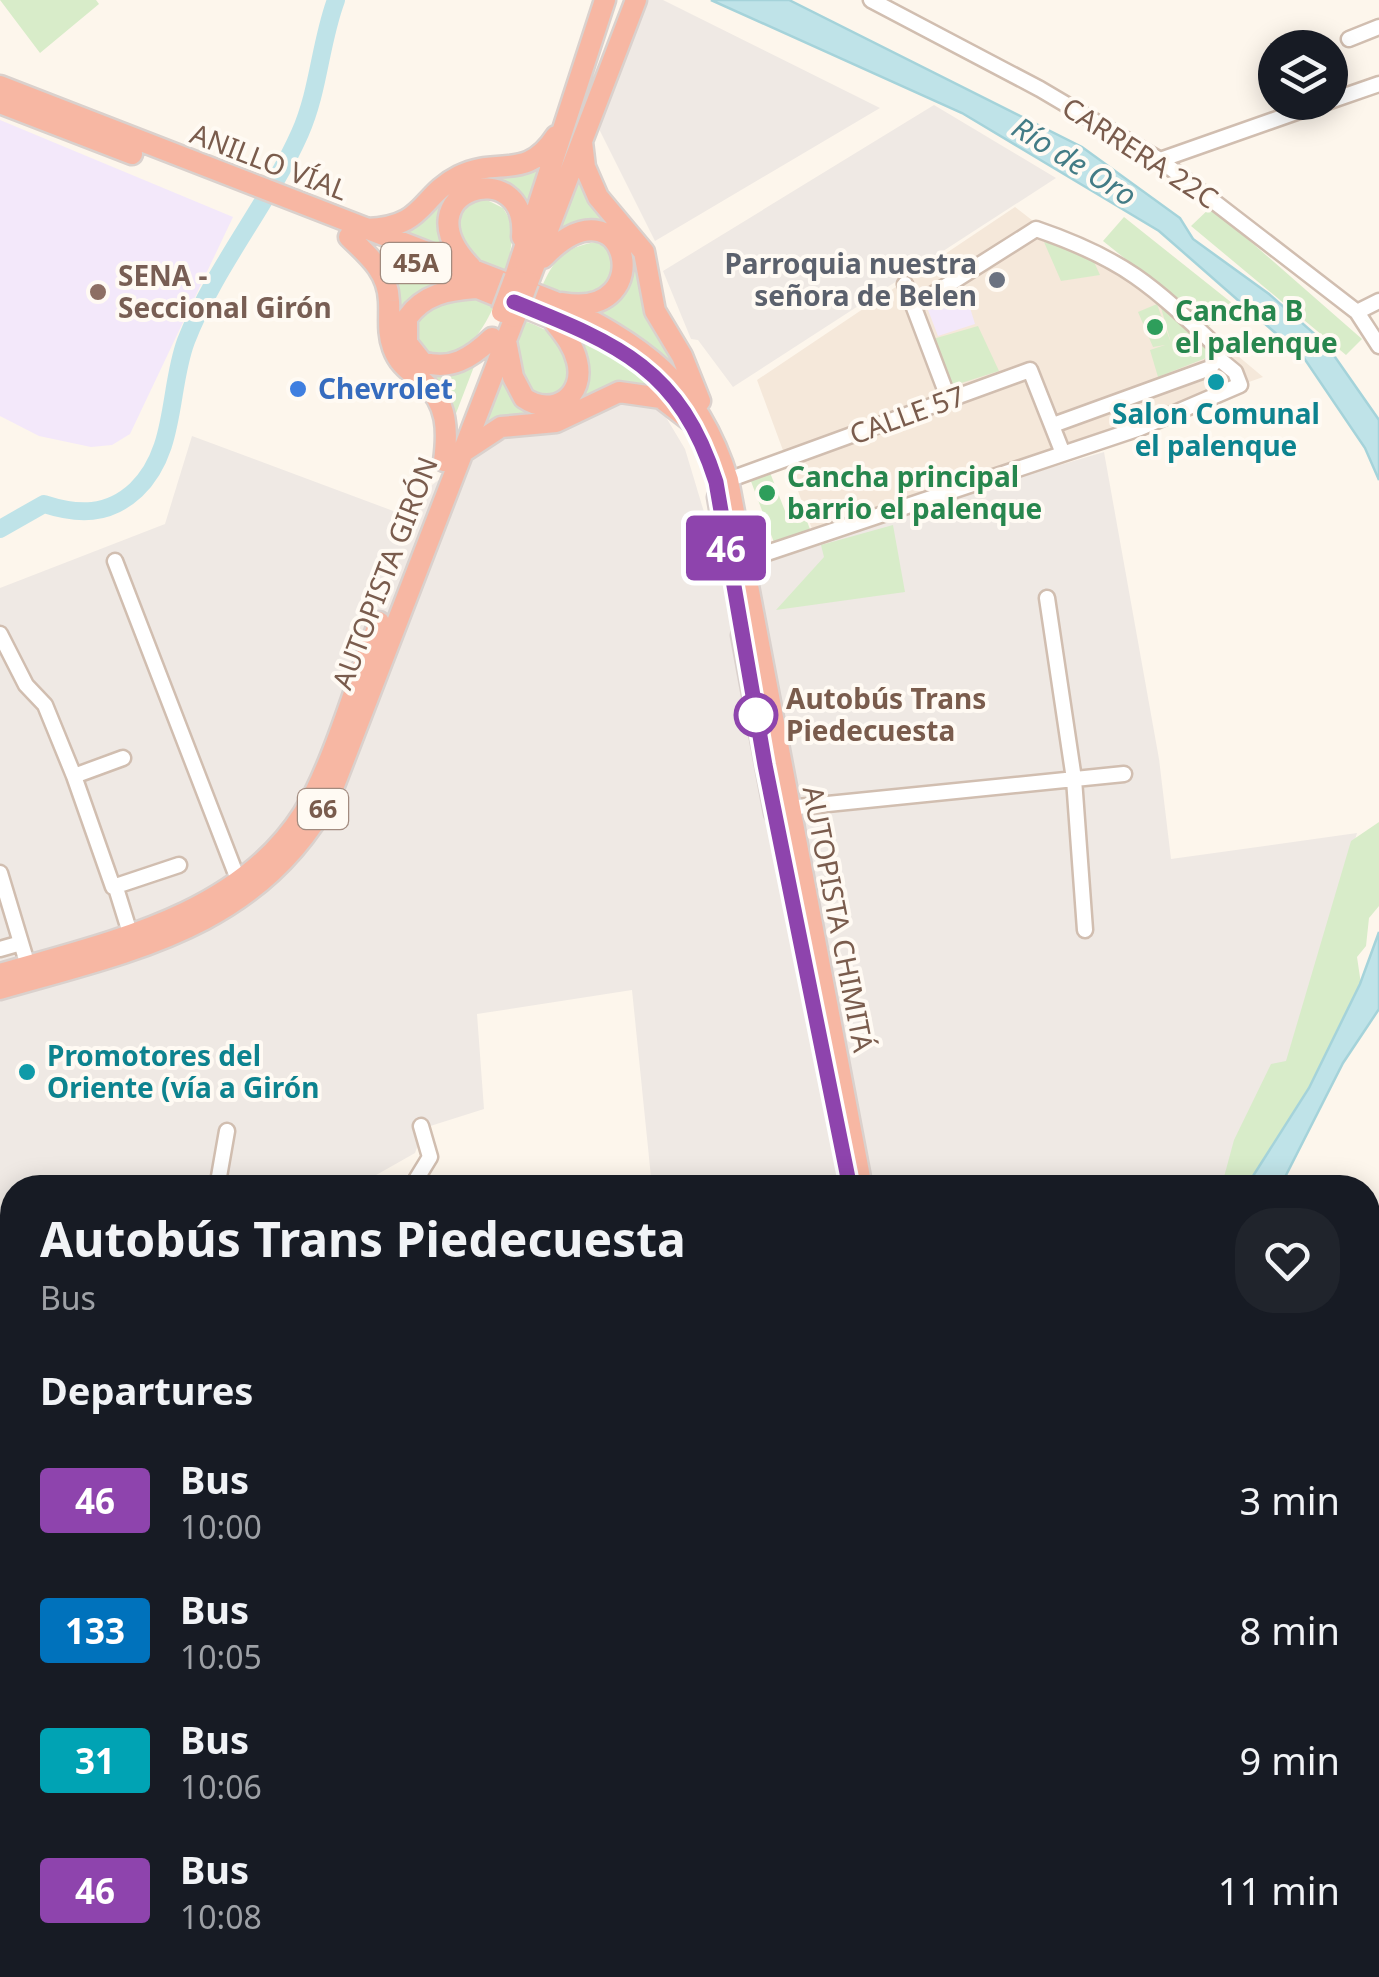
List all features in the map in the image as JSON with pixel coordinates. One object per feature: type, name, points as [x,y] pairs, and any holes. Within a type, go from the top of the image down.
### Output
[{"type":"highway","name":"AUTOPISTA GIRÓN","points":[[0,990],[156,942],[215,918],[254,889],[295,849],[330,796],[453,457],[636,0]]},
{"type":"highway","name":"AUTOPISTA GIRÓN","points":[[518,288],[564,121],[603,6]]},
{"type":"highway","name":"ANILLO VÍAL","points":[[0,86],[289,208],[477,280],[518,288]]},
{"type":"highway","name":"ANILLO VÍAL","points":[[0,103],[245,190]]},
{"type":"highway","points":[[564,121],[540,156],[527,164],[460,175],[410,219],[357,233],[387,283],[388,328],[399,362],[434,392],[442,406],[453,457],[501,427],[569,418],[619,392],[661,398],[702,426]]},
{"type":"highway","points":[[582,142],[585,167],[598,197],[644,252],[654,311],[682,356],[702,426]]},
{"type":"highway","points":[[497,188],[518,206],[522,218],[518,288],[558,243],[580,231],[605,232],[622,248],[625,270],[613,290],[586,303],[552,309],[573,348],[579,376],[570,398],[559,405],[547,408],[524,398],[499,339],[473,356],[446,366],[422,362],[406,343],[408,318],[424,300],[477,280],[454,250],[448,234],[452,207],[470,190],[497,188]]},
{"type":"highway","name":"AUTOPISTA CHIMITÁ","points":[[518,288],[552,309],[617,333],[648,355],[688,395],[728,480],[859,1175]]},
{"type":"highway","name":"AUTOPISTA CHIMITÁ","points":[[702,426],[716,482],[765,765],[847,1175]]},
{"type":"highway","name":"AUTOPISTA GIRÓN","points":[[0,974],[183,915],[239,882],[275,850],[304,812],[453,457]]},
{"type":"street","name":"CARRERA 22C","points":[[871,0],[1040,89],[1160,160],[1357,312],[1378,342]]},
{"type":"street","points":[[1350,39],[1379,27]]},
{"type":"street","points":[[1348,95],[1379,84]]},
{"type":"street","points":[[1160,160],[1276,120]]},
{"type":"street","points":[[742,562],[1062,451],[1140,428],[1240,384],[1235,372],[1150,282],[1095,249],[1036,229],[916,305]]},
{"type":"street","points":[[905,284],[950,400]]},
{"type":"street","points":[[1357,312],[1379,300]]},
{"type":"street","points":[[1062,451],[1053,425],[1210,368],[1218,353]]},
{"type":"street","name":"CALLE 57","points":[[728,480],[1030,370],[1053,425]]},
{"type":"street","points":[[115,561],[239,882]]},
{"type":"street","points":[[1047,598],[1074,779],[1085,930]]},
{"type":"street","points":[[0,634],[26,685],[44,705],[74,776],[130,933]]},
{"type":"street","points":[[74,776],[123,758]]},
{"type":"street","points":[[788,808],[1124,774]]},
{"type":"street","points":[[116,888],[178,865]]},
{"type":"street","points":[[0,873],[28,966]]},
{"type":"street","points":[[0,949],[21,943]]},
{"type":"street","points":[[419,1175],[430,1157],[420,1126]]},
{"type":"street","points":[[219,1175],[227,1131]]},
{"type":"shaded area","points":[[648,0],[663,0],[880,108],[655,241],[599,129]]},
{"type":"shaded area","points":[[934,105],[1056,178],[733,387],[698,340],[691,339],[663,271]]},
{"type":"shaded area","name":"SENA - Seccional Girón","points":[[0,120],[233,217],[130,434],[112,445],[91,447],[39,436],[0,416]]},
{"type":"shaded area","points":[[1015,207],[1037,224],[1150,282],[1263,377],[815,537],[757,380]]},
{"type":"shaded area","points":[[964,288],[975,324],[938,336],[928,310]]},
{"type":"shaded area","points":[[634,395],[661,409],[685,449],[720,565],[1104,452],[1159,759],[1171,859],[1357,833],[1287,1066],[1230,1175],[651,1175],[632,990],[477,1014],[484,1109],[424,1128],[415,1153],[376,1175],[0,1175],[0,588],[165,524],[192,436],[396,512],[492,440],[566,428]]},
{"type":"green space","points":[[0,0],[96,0],[99,4],[40,53]]},
{"type":"green space","points":[[547,158],[531,211],[461,189],[453,255],[390,232],[463,181],[527,171]]},
{"type":"green space","points":[[581,167],[593,202],[638,256],[682,376],[643,340],[585,308],[609,302],[622,241],[556,235]]},
{"type":"green space","points":[[485,199],[503,208],[514,226],[507,274],[475,261],[455,232],[464,209]]},
{"type":"green space","points":[[1211,207],[1362,339],[1346,355],[1191,226]]},
{"type":"green space","points":[[1124,217],[1237,307],[1209,326],[1103,241]]},
{"type":"green space","points":[[595,242],[614,251],[614,266],[603,286],[580,293],[541,289],[560,257]]},
{"type":"green space","points":[[1044,242],[1090,253],[1100,275],[1061,281]]},
{"type":"green space","points":[[373,253],[454,284],[432,291],[403,341],[447,373],[475,364],[450,429],[445,393],[419,376],[406,358]]},
{"type":"green space","points":[[481,297],[495,303],[470,344],[447,359],[435,359],[423,351],[412,335],[423,315],[448,301]]},
{"type":"green space","points":[[1157,304],[1171,343],[1160,304],[1216,354],[1158,377],[1150,350],[1165,345],[1153,347],[1138,312]]},
{"type":"green space","points":[[524,321],[551,334],[566,353],[572,374],[561,396],[542,399],[526,387],[516,351]]},
{"type":"green space","points":[[978,326],[999,371],[949,387],[933,339]]},
{"type":"green space","points":[[569,331],[622,360],[661,393],[640,385],[603,389],[582,406],[478,429],[504,367],[520,405],[577,400]]},
{"type":"green space","points":[[769,470],[785,511],[801,505],[811,532],[775,545],[749,476]]},
{"type":"green space","points":[[893,525],[905,592],[776,610],[824,557],[821,545]]},
{"type":"green space","points":[[1379,822],[1379,906],[1369,918],[1366,946],[1357,957],[1361,984],[1309,1088],[1254,1175],[1225,1175],[1234,1140],[1271,1064],[1286,1061],[1351,841]]},
{"type":"water","name":"Río de Oro","points":[[711,0],[789,0],[1082,147],[1180,218],[1193,239],[1269,294],[1326,344],[1379,420],[1379,480],[1365,448],[1304,358],[1159,231],[962,113]]},
{"type":"water","points":[[1379,932],[1379,1009],[1343,1063],[1286,1175],[1254,1175],[1309,1088],[1360,984]]},
{"type":"waterway","points":[[0,529],[44,504],[81,511],[115,505],[136,490],[149,474],[165,438],[180,360],[198,313],[300,133],[336,0]]},
{"type":"bus line","name":"46","points":[[514,302],[574,326],[633,358],[680,402],[701,439],[716,482],[765,765],[847,1175]]},
{"type":"place","name":"Parroquia nuestra señora de Belen","points":[[997,280]]},
{"type":"place","name":"SENA - Seccional Girón","points":[[98,292]]},
{"type":"place","name":"Cancha B el palenque","points":[[1155,327]]},
{"type":"place","name":"Salon Comunal el palenque","points":[[1216,382]]},
{"type":"place","name":"Chevrolet","points":[[298,389]]},
{"type":"place","name":"Cancha principal barrio el palenque","points":[[767,493]]},
{"type":"place","name":"Autobús Trans Piedecuesta","points":[[756,715]]},
{"type":"place","name":"Promotores del Oriente (vía a Girón","points":[[27,1072]]}]
